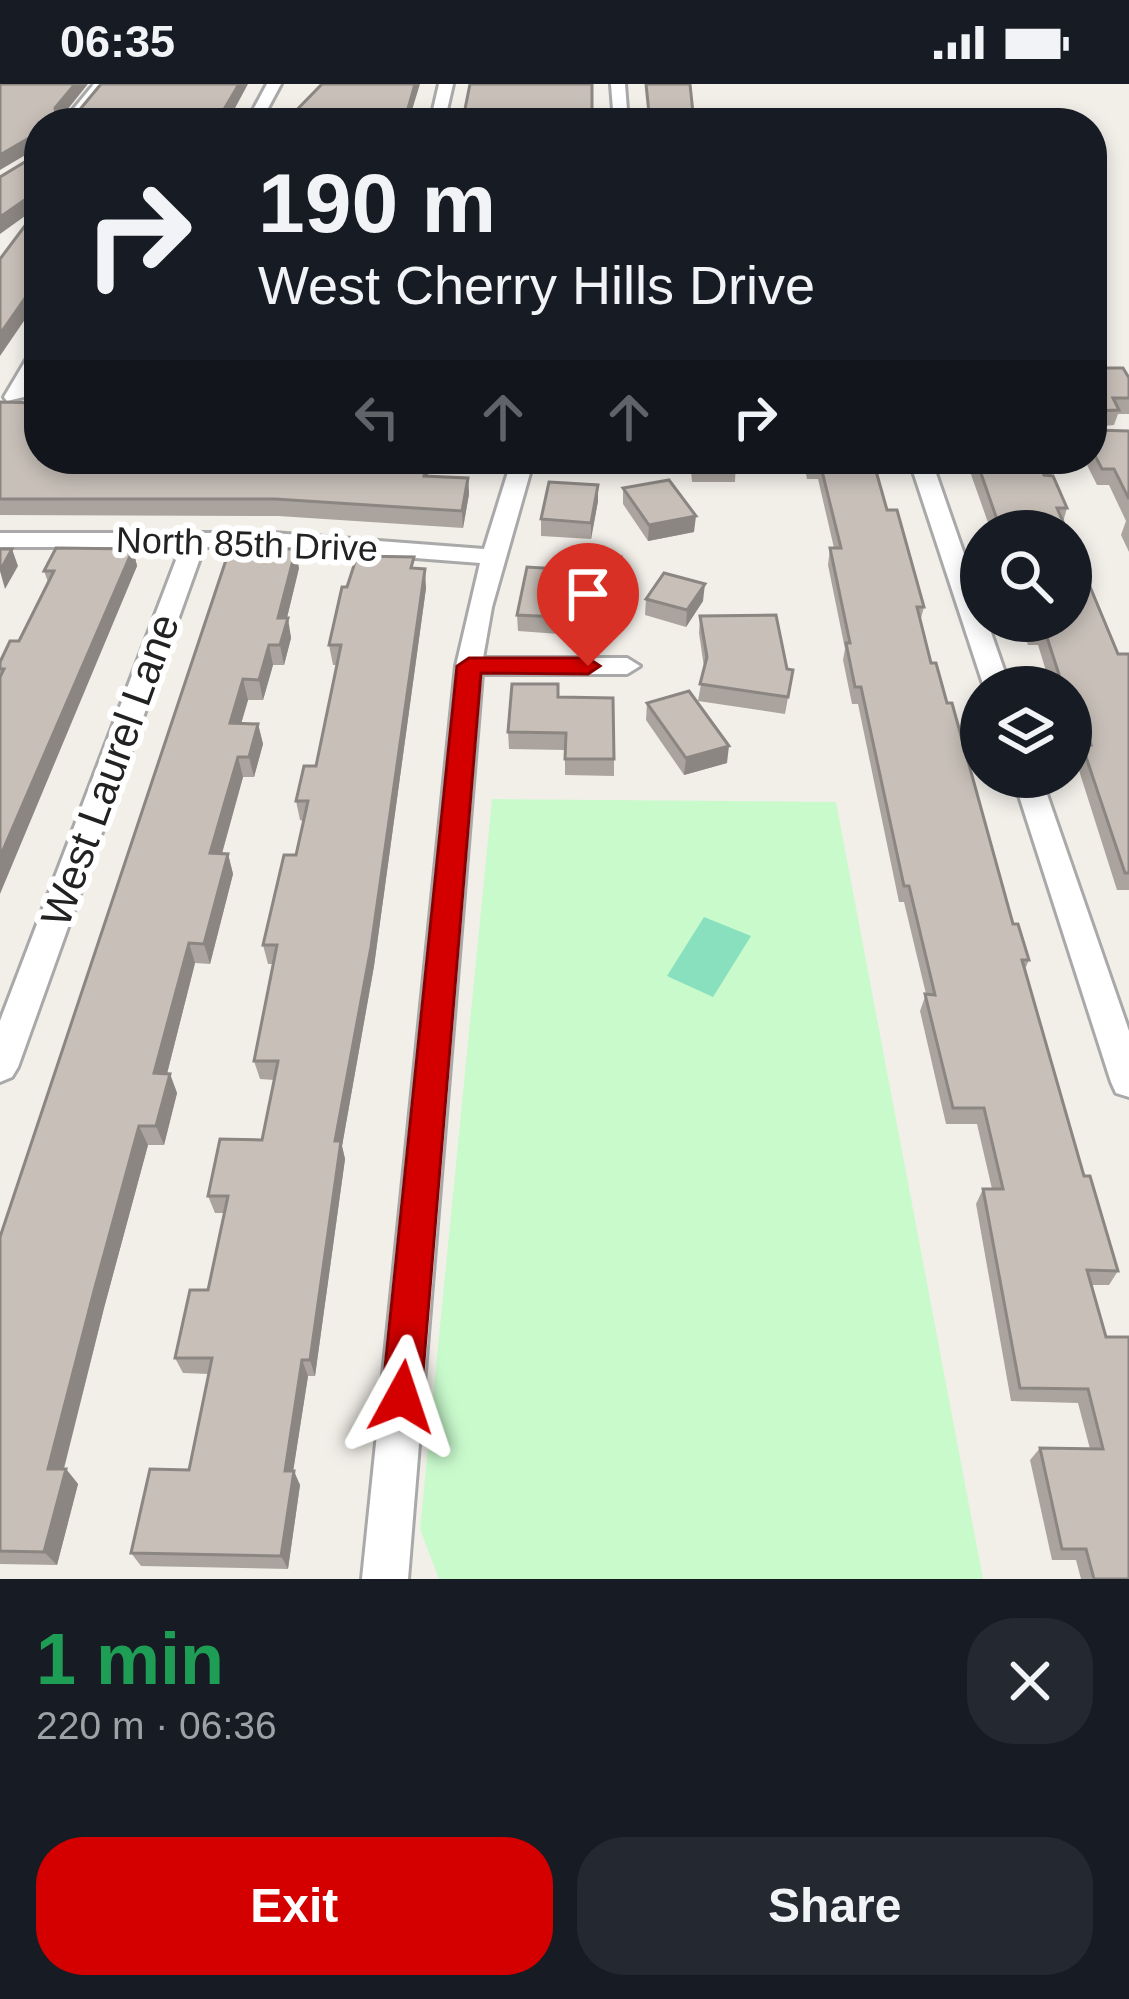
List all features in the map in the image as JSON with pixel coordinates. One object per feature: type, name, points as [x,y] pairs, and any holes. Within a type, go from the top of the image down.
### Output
[{"type":"street","points":[[81,108],[101,84]]},
{"type":"street","points":[[385,1579],[469,666],[493,557],[522,474]]},
{"type":"street","points":[[925,474],[991,666]]},
{"type":"street","name":"North 85th Drive","points":[[0,540],[296,540],[493,557]]},
{"type":"street","name":"West Laurel Lane","points":[[0,1067],[196,540]]},
{"type":"street","points":[[469,666],[627,666]]},
{"type":"street","points":[[1035,798],[1129,1082]]},
{"type":"green space","points":[[492,799],[836,802],[983,1579],[439,1579],[420,1529]]},
{"type":"green space","points":[[704,917],[751,936],[713,997],[667,976]]},
{"type":"building","points":[[0,84],[75,84],[55,108],[24,108],[24,141],[0,155]]},
{"type":"building","points":[[101,84],[239,84],[225,108],[81,108]]},
{"type":"building","points":[[322,84],[415,84],[408,108],[299,108]]},
{"type":"building","points":[[470,84],[592,84],[592,108],[465,108]]},
{"type":"building","points":[[646,84],[690,84],[692,108],[648,108]]},
{"type":"building","points":[[24,162],[24,200],[0,217],[0,177]]},
{"type":"building","points":[[24,227],[24,300],[0,334],[0,259]]},
{"type":"building","points":[[1107,368],[1123,368],[1129,378],[1129,398],[1113,398],[1119,410],[1107,410]]},
{"type":"building","points":[[0,402],[24,403],[24,474],[424,474],[468,478],[462,511],[275,499],[0,499]]},
{"type":"building","points":[[1107,430],[1129,431],[1129,499],[1114,469],[1107,469]]},
{"type":"building","points":[[823,474],[877,474],[887,510],[897,510],[924,607],[917,607],[931,663],[936,663],[960,732],[960,798],[978,798],[1013,924],[1018,924],[1029,960],[1022,960],[1084,1176],[1090,1176],[1118,1271],[1087,1270],[1106,1337],[1129,1337],[1129,1579],[1094,1579],[1086,1549],[1062,1549],[1040,1448],[1103,1449],[1088,1389],[1020,1388],[983,1189],[1003,1189],[984,1108],[953,1108],[925,994],[935,995],[909,886],[904,886],[861,687],[855,687],[830,548],[841,548]]},
{"type":"building","points":[[981,474],[1053,476],[1067,508],[994,510]]},
{"type":"building","points":[[669,480],[696,516],[649,525],[623,488]]},
{"type":"building","points":[[549,482],[598,485],[591,523],[541,519]]},
{"type":"building","points":[[56,548],[133,549],[0,857],[0,677],[4,669],[0,662],[10,641],[19,641],[54,571],[44,571]]},
{"type":"building","points":[[238,548],[296,549],[278,618],[288,618],[280,645],[269,645],[259,680],[243,679],[230,723],[258,724],[249,757],[238,757],[210,853],[228,854],[204,944],[189,943],[154,1073],[170,1074],[156,1126],[139,1126],[94,1291],[48,1469],[66,1469],[44,1552],[0,1551],[0,1237],[227,557],[235,557]]},
{"type":"building","points":[[0,549],[12,549],[0,571]]},
{"type":"building","points":[[579,555],[621,557],[615,603],[562,601],[559,617],[517,615],[527,567],[577,570]]},
{"type":"building","points":[[357,556],[414,557],[411,568],[425,569],[371,947],[335,1141],[341,1141],[310,1360],[302,1360],[285,1471],[294,1471],[281,1556],[131,1553],[150,1469],[189,1470],[212,1358],[175,1358],[190,1290],[208,1290],[228,1196],[208,1196],[220,1139],[262,1140],[278,1061],[254,1061],[277,945],[263,945],[284,855],[296,855],[308,801],[296,801],[304,766],[316,766],[341,645],[329,645],[342,587],[347,587]]},
{"type":"building","points":[[664,573],[705,584],[687,610],[646,599]]},
{"type":"building","points":[[1092,591],[1118,654],[1129,654],[1129,873],[1125,873],[1092,775],[1092,666],[1056,666],[1049,642],[1092,642]]},
{"type":"building","points":[[776,615],[787,669],[793,670],[788,697],[700,684],[707,657],[700,616]]},
{"type":"building","points":[[512,684],[558,684],[558,697],[613,698],[614,759],[565,759],[566,733],[508,732]]},
{"type":"building","points":[[689,691],[729,746],[686,758],[647,703]]},
{"type":"route","points":[[402,1397],[469,666],[588,666]]}]
